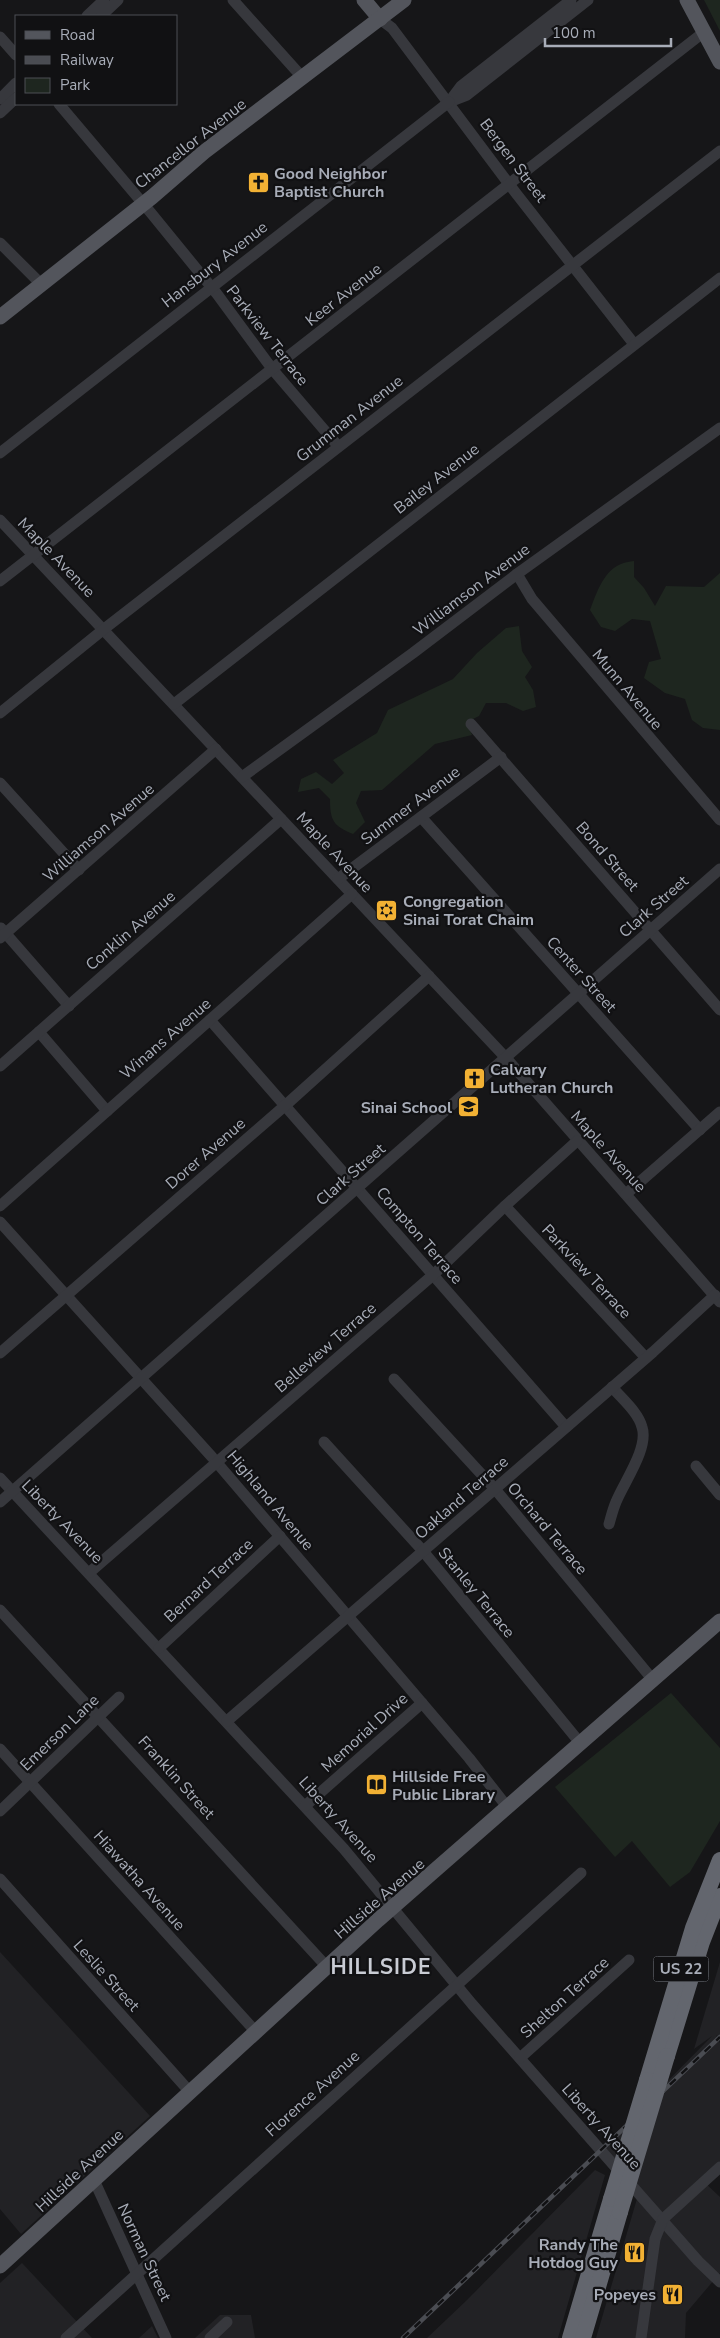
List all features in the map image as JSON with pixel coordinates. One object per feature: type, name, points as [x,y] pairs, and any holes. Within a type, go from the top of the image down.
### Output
[{"type":"highway","name":"US 22","points":[[615,2205],[647,2080],[693,1928],[720,1860]]},
{"type":"highway","name":"US 22","points":[[570,2338],[584,2310],[615,2205],[667,2056],[702,1942],[720,1896]]},
{"type":"highway","name":"US 22","points":[[584,2310],[584,2338]]},
{"type":"main road","name":"Bergen Street","points":[[364,0],[380,19]]},
{"type":"main road","name":"Chancellor Avenue","points":[[0,316],[204,152],[404,0]]},
{"type":"main road","points":[[687,0],[720,62]]},
{"type":"main road","name":"Hillside Avenue","points":[[0,2266],[394,1907],[720,1621]]},
{"type":"street","points":[[89,15],[118,0]]},
{"type":"street","points":[[233,0],[302,77]]},
{"type":"street","name":"Hansbury Avenue","points":[[510,54],[571,0]]},
{"type":"street","name":"Hansbury Avenue","points":[[0,453],[449,102],[461,86],[588,0]]},
{"type":"street","name":"Bergen Street","points":[[380,19],[392,28],[572,266],[634,344]]},
{"type":"street","name":"Keer Avenue","points":[[0,581],[32,554],[273,370],[704,32]]},
{"type":"street","points":[[0,37],[15,54]]},
{"type":"street","points":[[0,99],[15,84]]},
{"type":"street","points":[[0,113],[15,99]]},
{"type":"street","name":"Parkview Terrace","points":[[60,105],[211,287],[273,370],[338,446]]},
{"type":"street","name":"Grumman Avenue","points":[[0,713],[338,446],[720,150]]},
{"type":"street","points":[[0,243],[41,284]]},
{"type":"street","name":"Bailey Avenue","points":[[174,704],[720,278]]},
{"type":"street","name":"Williamson Avenue","points":[[242,777],[413,653],[517,574],[720,428]]},
{"type":"street","name":"Maple Avenue","points":[[0,520],[506,1058],[717,1298]]},
{"type":"street","name":"Munn Avenue","points":[[517,574],[532,599],[720,820]]},
{"type":"street","name":"Bond Street","points":[[471,724],[720,1010]]},
{"type":"street","name":"Williamson Avenue","points":[[2,933],[79,870],[216,749]]},
{"type":"street","name":"Summer Avenue","points":[[338,879],[501,757]]},
{"type":"street","points":[[4,787],[79,870]]},
{"type":"street","name":"Center Street","points":[[421,817],[700,1130]]},
{"type":"street","name":"Conklin Avenue","points":[[0,1066],[281,819]]},
{"type":"street","name":"Clark Street","points":[[0,1502],[720,869]]},
{"type":"street","name":"Winans Avenue","points":[[0,1206],[352,894]]},
{"type":"street","points":[[2,933],[68,1006]]},
{"type":"street","name":"Dorer Avenue","points":[[0,1353],[285,1105],[429,976]]},
{"type":"street","name":"Compton Terrace","points":[[210,1020],[566,1427]]},
{"type":"street","points":[[39,1032],[107,1111]]},
{"type":"street","points":[[626,1194],[720,1112]]},
{"type":"street","name":"Belleview Terrace","points":[[90,1572],[218,1464],[251,1432],[434,1275],[505,1206],[577,1141]]},
{"type":"street","name":"Parkview Terrace","points":[[505,1206],[646,1358]]},
{"type":"street","name":"Highland Avenue","points":[[0,1222],[218,1464],[422,1703],[508,1808]]},
{"type":"street","name":"Oakland Terrace","points":[[227,1721],[717,1298]]},
{"type":"street","name":"Orchard Terrace","points":[[394,1379],[495,1489],[653,1680]]},
{"type":"street","points":[[609,1524],[616,1503],[641,1450],[643,1438],[642,1427],[637,1416],[612,1388]]},
{"type":"street","name":"Stanley Terrace","points":[[324,1442],[423,1551],[581,1744]]},
{"type":"street","points":[[696,1466],[720,1495]]},
{"type":"street","name":"Liberty Avenue","points":[[0,1478],[90,1572],[305,1806],[394,1907],[457,1985],[520,2058],[664,2219],[698,2261],[720,2282]]},
{"type":"street","name":"Bernard Terrace","points":[[159,1648],[280,1536]]},
{"type":"street","name":"Franklin Street","points":[[0,1610],[328,1967]]},
{"type":"street","name":"Emerson Lane","points":[[0,1811],[119,1697]]},
{"type":"street","name":"Memorial Drive","points":[[305,1806],[422,1703]]},
{"type":"street","name":"Hiawatha Avenue","points":[[0,1750],[256,2032]]},
{"type":"street","name":"Florence Avenue","points":[[66,2338],[581,1874]]},
{"type":"street","name":"Leslie Street","points":[[0,1879],[190,2092]]},
{"type":"street","name":"Shelton Terrace","points":[[520,2058],[628,1960]]},
{"type":"street","points":[[641,2338],[655,2239],[664,2219],[720,2166]]},
{"type":"street","name":"Norman Street","points":[[94,2180],[166,2338]]},
{"type":"street","points":[[210,2338],[227,2322]]},
{"type":"shaded area","points":[[0,1952],[150,2116],[21,2234],[0,2209]]},
{"type":"shaded area","points":[[720,1962],[720,2038],[716,2035],[720,2043],[720,2167],[704,2182],[720,2197],[720,2273],[686,2313],[685,2338],[596,2338],[639,2192],[601,2149],[712,2036],[694,2049]]},
{"type":"shaded area","points":[[595,2170],[605,2175],[558,2338],[427,2338],[467,2300]]},
{"type":"shaded area","points":[[22,2263],[92,2338],[0,2338],[0,2283]]},
{"type":"shaded area","points":[[220,2315],[251,2315],[255,2338],[195,2338]]},
{"type":"shaded area","points":[[152,2326],[158,2338],[139,2338]]},
{"type":"green space","points":[[704,0],[720,0],[720,31]]},
{"type":"green space","points":[[634,561],[634,577],[644,588],[655,606],[666,586],[704,587],[720,573],[720,730],[703,728],[692,720],[685,699],[665,693],[644,678],[649,662],[661,659],[650,621],[632,619],[615,631],[601,627],[590,610],[600,585],[610,571],[624,563]]},
{"type":"green space","points":[[519,626],[522,651],[532,667],[525,677],[533,690],[536,707],[523,711],[506,703],[486,703],[479,716],[467,722],[472,735],[435,744],[382,790],[361,791],[356,803],[365,822],[353,834],[341,828],[334,821],[330,799],[319,788],[298,792],[301,779],[316,772],[332,784],[344,773],[333,760],[377,733],[388,710],[453,679],[477,653],[506,628]]},
{"type":"green space","points":[[671,1693],[720,1748],[720,1821],[690,1872],[670,1887],[632,1841],[615,1857],[555,1787]]},
{"type":"railway","points":[[403,2338],[720,2037]]},
{"type":"place","name":"Good Neighbor Baptist Church","points":[[258,182]]},
{"type":"place","name":"Congregation Sinai Torat Chaim","points":[[387,910]]},
{"type":"place","name":"Calvary Lutheran Church","points":[[474,1078]]},
{"type":"place","name":"Sinai School","points":[[468,1107]]},
{"type":"place","name":"Hillside Free Public Library","points":[[376,1785]]},
{"type":"place","name":"Randy The Hotdog Guy","points":[[634,2253]]},
{"type":"place","name":"Popeyes","points":[[672,2294]]},
{"type":"district","name":"HILLSIDE","points":[[381,1967]]}]
